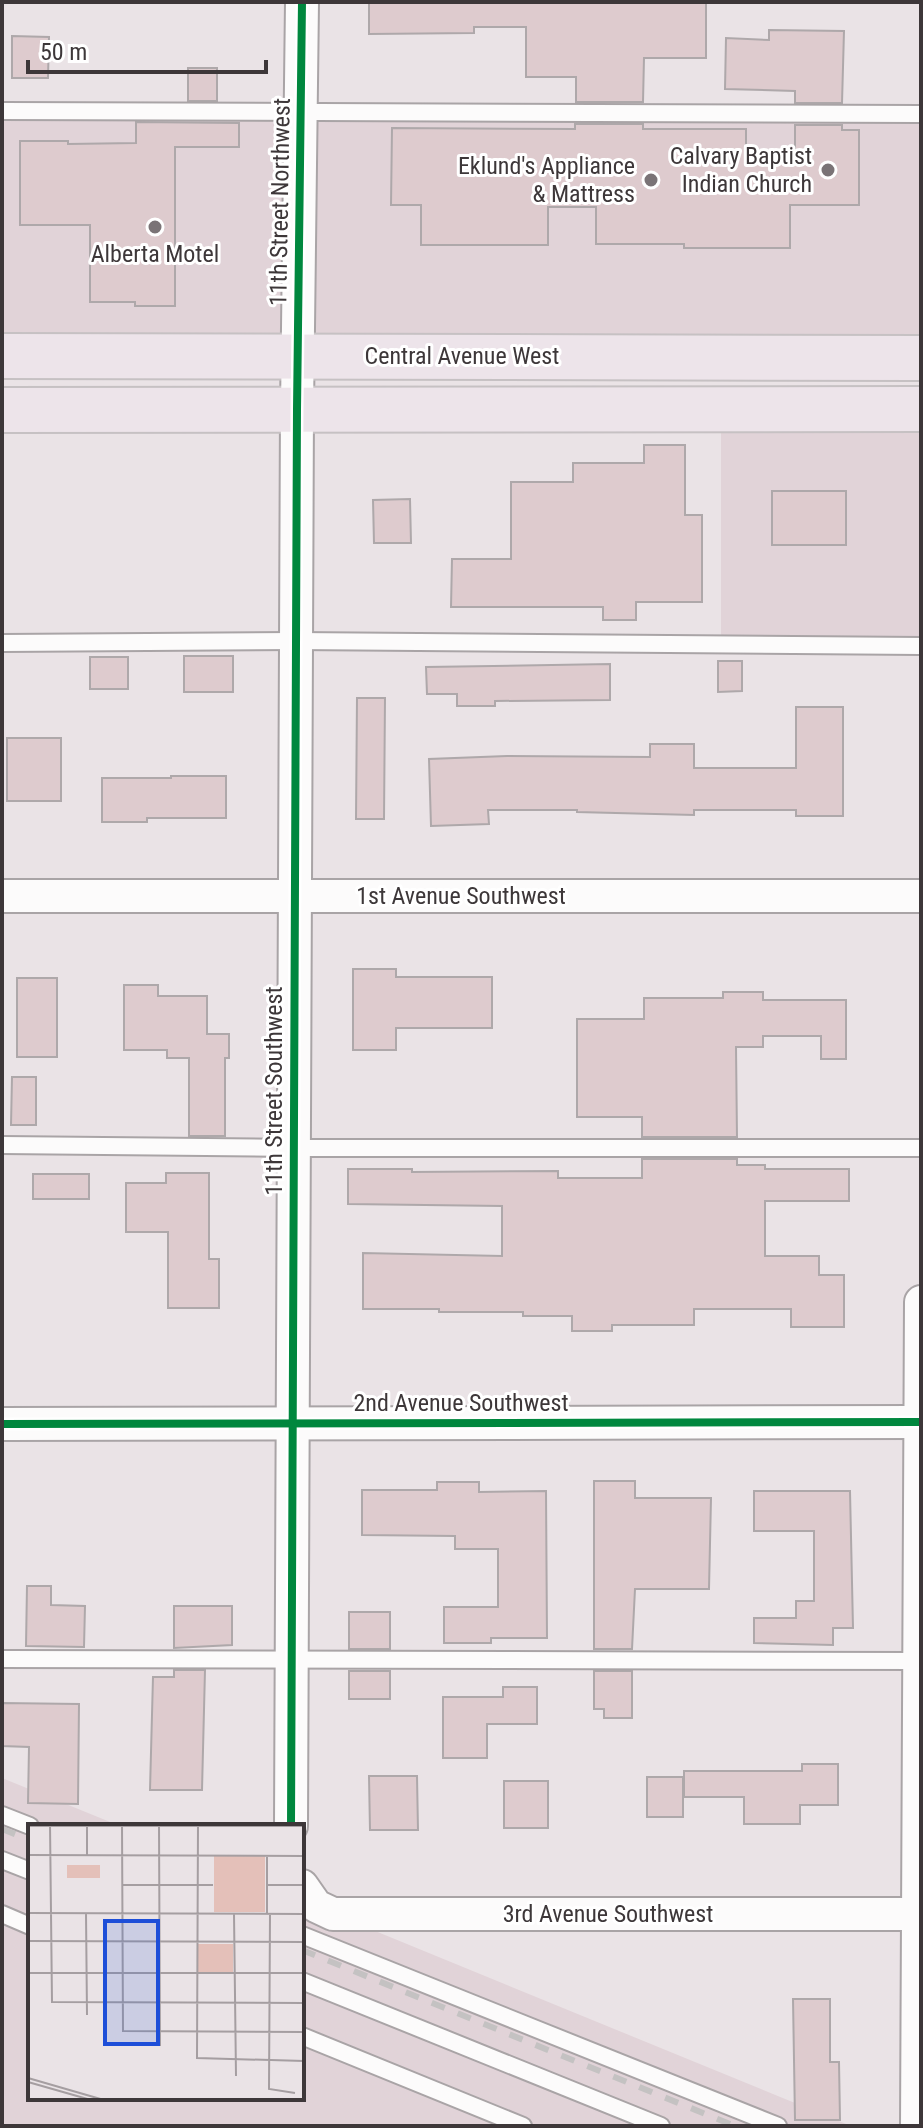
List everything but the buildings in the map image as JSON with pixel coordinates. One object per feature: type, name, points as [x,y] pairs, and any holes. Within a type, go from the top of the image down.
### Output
[{"type":"highway","name":"Central Avenue West","points":[[2,356],[921,358]]},
{"type":"highway","points":[[2,410],[921,409]]},
{"type":"street","name":"11th Street Northwest","points":[[298,355],[302,2]]},
{"type":"street","name":"11th Street Southwest","points":[[291,1824],[298,355]]},
{"type":"street","name":"1st Avenue Southwest","points":[[2,896],[921,896]]},
{"type":"street","points":[[917,2126],[921,1302]]},
{"type":"street","name":"2nd Avenue Southwest","points":[[2,1424],[921,1422]]},
{"type":"street","name":"3rd Avenue Southwest","points":[[304,1889],[316,1906],[333,1914],[920,1914]]},
{"type":"lane","points":[[2,111],[921,114]]},
{"type":"lane","points":[[2,643],[296,641],[921,646]]},
{"type":"lane","points":[[2,1145],[921,1148]]},
{"type":"lane","points":[[2,1659],[920,1661]]},
{"type":"lane","points":[[2,1815],[28,1825]]},
{"type":"lane","points":[[2,1860],[28,1870]]},
{"type":"lane","points":[[2,1914],[28,1925]]},
{"type":"lane","points":[[304,1936],[778,2126]]},
{"type":"lane","points":[[304,1982],[661,2126]]},
{"type":"lane","points":[[304,2037],[523,2126]]},
{"type":"shaded area","points":[[2,111],[921,114],[921,358],[2,356]]},
{"type":"shaded area","points":[[721,408],[921,409],[921,646],[721,645]]},
{"type":"shaded area","points":[[2,1778],[115,1824],[28,1824],[28,2100],[304,2100],[304,1902],[851,2126],[2,2126]]},
{"type":"railway","points":[[2,1829],[28,1839]]},
{"type":"railway","points":[[304,1951],[735,2126]]},
{"type":"cycle path","points":[[291,1824],[297,409],[302,2]]},
{"type":"cycle path","points":[[2,1424],[921,1422]]},
{"type":"place","name":"Calvary Baptist Indian Church","points":[[828,170]]},
{"type":"place","name":"Eklund's Appliance & Mattress","points":[[651,180]]},
{"type":"place","name":"Alberta Motel","points":[[155,227]]}]
